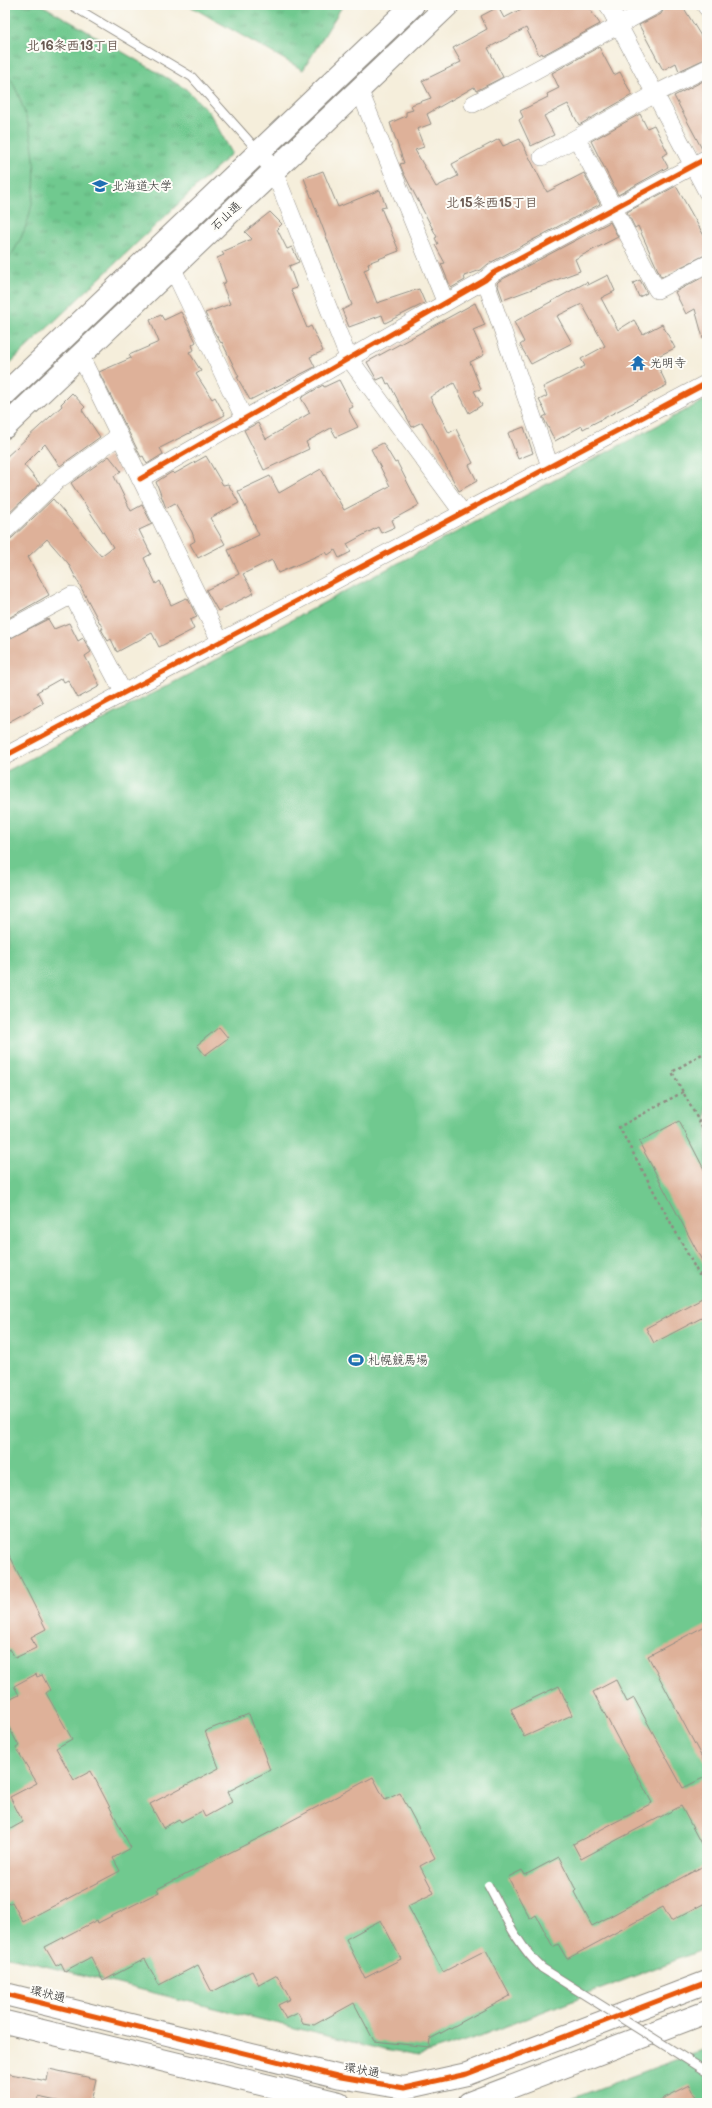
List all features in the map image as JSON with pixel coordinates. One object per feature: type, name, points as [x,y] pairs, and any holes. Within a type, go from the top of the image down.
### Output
[{"type":"street","name":"石山通","points":[[5,394],[413,5]]},
{"type":"street","name":"石山通","points":[[5,427],[448,5]]},
{"type":"street","points":[[608,5],[655,94],[700,162],[707,192]]},
{"type":"street","points":[[473,104],[656,5]]},
{"type":"street","points":[[542,157],[577,139],[655,94],[707,68]]},
{"type":"street","points":[[359,89],[445,301]]},
{"type":"street","points":[[577,139],[657,290],[707,264]]},
{"type":"street","points":[[259,151],[274,171],[348,357],[462,512]]},
{"type":"street","points":[[140,479],[494,273],[613,207],[700,162]]},
{"type":"street","points":[[172,267],[244,418]]},
{"type":"street","points":[[484,280],[550,466]]},
{"type":"street","points":[[80,355],[220,641]]},
{"type":"street","points":[[5,756],[707,383]]},
{"type":"street","points":[[5,531],[58,480],[119,436]]},
{"type":"street","points":[[5,631],[72,595],[123,692]]},
{"type":"street","name":"環状通","points":[[5,1994],[341,2077],[404,2088],[467,2074],[707,1982]]},
{"type":"street","points":[[469,2103],[707,2012]]},
{"type":"street","points":[[5,2022],[339,2103]]},
{"type":"lane","points":[[71,5],[192,77],[259,151]]},
{"type":"lane","points":[[488,1885],[519,1943],[529,1956],[542,1968],[707,2072]]},
{"type":"path","points":[[707,1051],[672,1072],[707,1136]]},
{"type":"path","points":[[683,1092],[620,1127],[699,1275],[707,1271]]},
{"type":"green space","name":"北海道大学","points":[[5,5],[42,5],[186,89],[209,112],[232,153],[5,368]]},
{"type":"green space","points":[[188,5],[343,5],[303,70]]},
{"type":"green space","points":[[5,70],[17,91],[25,114],[30,133],[35,172],[34,192],[25,229],[5,264]]},
{"type":"green space","name":"札幌競馬場","points":[[707,399],[707,1948],[480,2036],[418,2056],[384,2050],[5,1956],[5,772]]},
{"type":"green space","points":[[707,2048],[707,2103],[560,2103]]},
{"type":"building","points":[[529,5],[587,5],[600,24],[543,55],[542,53],[539,55],[526,28],[488,48],[503,77],[476,91],[474,87],[427,114],[431,124],[417,129],[424,147],[415,150],[436,187],[458,176],[452,164],[499,139],[503,146],[520,139],[547,192],[584,173],[600,204],[488,264],[481,270],[464,276],[465,280],[451,288],[441,264],[445,263],[435,245],[438,244],[435,238],[437,237],[400,164],[404,163],[390,123],[406,116],[406,112],[413,110],[411,105],[431,98],[422,81],[461,62],[453,48],[487,29],[481,16],[498,7],[504,18]]},
{"type":"building","points":[[666,5],[682,5],[707,46],[707,58],[679,71],[676,63],[663,70],[639,25],[661,14]]},
{"type":"building","points":[[599,47],[614,75],[620,72],[632,95],[579,125],[568,104],[544,116],[554,135],[531,146],[519,120],[523,117],[520,111],[548,97],[547,94],[559,88],[552,73]]},
{"type":"building","points":[[707,79],[707,148],[702,149],[674,96]]},
{"type":"building","points":[[640,114],[647,128],[654,125],[668,153],[662,156],[668,167],[618,195],[591,141]]},
{"type":"building","points":[[323,171],[338,207],[380,190],[386,207],[381,208],[399,251],[368,263],[369,268],[364,270],[377,303],[419,289],[425,303],[385,323],[382,315],[349,327],[342,310],[352,305],[304,178]]},
{"type":"building","points":[[676,186],[707,241],[707,254],[661,277],[638,226],[635,228],[627,212]]},
{"type":"building","points":[[270,212],[282,224],[277,229],[287,249],[292,247],[299,262],[289,266],[297,288],[291,290],[307,328],[311,326],[323,351],[310,357],[315,367],[250,400],[237,377],[239,377],[222,342],[221,343],[213,330],[205,313],[230,304],[222,284],[226,282],[217,258],[224,255],[222,252],[252,239],[245,232]]},
{"type":"building","points":[[610,222],[618,237],[575,259],[580,271],[503,300],[497,283],[499,281]]},
{"type":"building","points":[[608,275],[615,291],[601,298],[618,330],[634,320],[643,334],[662,324],[675,348],[654,358],[667,385],[583,429],[582,426],[555,441],[543,417],[547,415],[539,400],[547,396],[543,387],[585,366],[581,359],[605,346],[582,304],[557,316],[572,343],[531,364],[520,345],[524,342],[514,322],[587,282],[588,285]]},
{"type":"building","points":[[707,275],[707,338],[703,338],[695,309],[686,314],[675,292]]},
{"type":"building","points":[[640,280],[647,293],[639,297],[633,283]]},
{"type":"building","points":[[475,303],[485,325],[473,330],[484,355],[470,362],[481,389],[474,391],[482,405],[469,413],[454,383],[430,397],[449,433],[456,429],[473,463],[469,465],[477,481],[459,491],[422,422],[412,427],[389,383],[387,384],[384,377],[377,380],[367,362]]},
{"type":"building","points":[[181,312],[196,342],[192,345],[194,350],[189,352],[201,371],[196,374],[212,399],[215,397],[225,415],[160,448],[163,454],[147,464],[143,456],[141,457],[99,372],[131,358],[129,355],[159,342],[150,320],[161,315],[164,320]]},
{"type":"building","points":[[339,380],[353,407],[349,409],[350,413],[358,427],[336,437],[331,428],[306,442],[309,449],[264,470],[244,430],[258,423],[266,439],[310,413],[301,398],[323,385],[324,387]]},
{"type":"building","points":[[72,393],[85,407],[82,410],[100,437],[60,466],[45,444],[24,465],[40,484],[5,517],[5,458],[62,406],[61,404]]},
{"type":"building","points":[[524,427],[533,453],[518,459],[508,433]]},
{"type":"building","points":[[383,443],[395,463],[397,462],[419,505],[392,520],[395,527],[381,533],[378,527],[347,544],[351,552],[339,558],[335,550],[328,555],[326,552],[278,573],[272,560],[243,574],[254,593],[218,611],[206,590],[239,574],[228,550],[259,535],[238,491],[270,476],[279,493],[321,469],[344,510],[390,486],[371,449]]},
{"type":"building","points":[[109,456],[121,471],[114,476],[131,511],[142,505],[152,524],[139,530],[151,554],[144,558],[156,584],[160,581],[171,605],[186,598],[188,599],[197,617],[190,620],[194,629],[159,647],[152,633],[117,652],[111,639],[108,641],[101,629],[103,629],[68,563],[47,539],[28,557],[49,595],[5,620],[5,541],[12,538],[53,499],[101,556],[113,547],[71,483]]},
{"type":"building","points":[[206,456],[223,485],[228,484],[239,503],[210,518],[225,544],[198,558],[190,544],[195,541],[192,532],[175,503],[166,508],[156,482],[172,472],[174,474]]},
{"type":"building","points":[[48,619],[54,629],[69,623],[78,641],[83,638],[91,652],[85,656],[100,686],[78,698],[68,680],[64,682],[62,678],[37,692],[43,703],[5,724],[5,641]]},
{"type":"building","points":[[219,1027],[228,1038],[205,1055],[197,1045]]},
{"type":"building","points":[[679,1121],[707,1175],[707,1270],[639,1142]]},
{"type":"building","points":[[702,1298],[707,1307],[707,1315],[654,1343],[646,1328]]},
{"type":"building","points":[[5,1547],[46,1629],[31,1637],[36,1648],[15,1658],[10,1649],[5,1651]]},
{"type":"building","points":[[707,1625],[707,1767],[648,1656]]},
{"type":"building","points":[[36,1674],[37,1677],[42,1675],[50,1690],[46,1693],[72,1739],[56,1748],[74,1780],[91,1771],[131,1848],[113,1858],[120,1871],[23,1922],[12,1902],[5,1905],[5,1832],[23,1822],[10,1797],[37,1783],[16,1748],[19,1746],[5,1720],[5,1702],[19,1695],[14,1686]]},
{"type":"building","points":[[616,1680],[627,1702],[634,1698],[683,1788],[707,1776],[707,1855],[681,1806],[581,1859],[573,1844],[652,1803],[593,1692]]},
{"type":"building","points":[[559,1686],[572,1715],[524,1737],[511,1709]]},
{"type":"building","points":[[249,1714],[270,1770],[227,1792],[232,1802],[205,1817],[202,1811],[181,1822],[179,1819],[163,1828],[150,1804],[219,1768],[205,1731]]},
{"type":"building","points":[[373,1777],[385,1800],[400,1793],[435,1858],[420,1866],[434,1893],[408,1906],[443,1972],[486,1950],[510,1996],[430,2039],[429,2047],[374,2041],[354,2003],[314,2025],[303,2023],[298,2013],[286,2019],[278,2005],[290,1999],[277,1975],[259,1985],[252,1971],[212,1992],[198,1965],[159,1985],[145,1959],[103,1981],[91,1957],[65,1971],[61,1963],[56,1966],[45,1947],[97,1920],[98,1923],[159,1892],[157,1889],[259,1838]],"holes":[[[381,1920],[401,1959],[365,1978],[346,1939]]]},
{"type":"building","points":[[559,1857],[576,1890],[574,1892],[592,1926],[707,1864],[707,1902],[671,1921],[663,1907],[567,1959],[558,1944],[553,1947],[536,1915],[530,1919],[508,1877],[522,1870],[525,1875]]},
{"type":"building","points":[[49,2069],[96,2079],[91,2102],[66,2103],[38,2097],[37,2103],[5,2103],[5,2073],[47,2081]]},
{"type":"building","points":[[690,2085],[697,2099],[690,2103],[654,2103]]},
{"type":"cycle path","points":[[140,479],[485,280],[493,273],[707,158]]},
{"type":"cycle path","points":[[5,756],[707,383]]},
{"type":"cycle path","points":[[5,1994],[341,2077],[404,2088],[467,2074],[707,1982]]},
{"type":"place","name":"北海道大学","points":[[100,186]]},
{"type":"place","name":"光明寺","points":[[638,363]]},
{"type":"place","name":"札幌競馬場","points":[[356,1360]]},
{"type":"district","name":"北16条西13丁目","points":[[73,45]]},
{"type":"district","name":"北15条西15丁目","points":[[492,202]]}]
